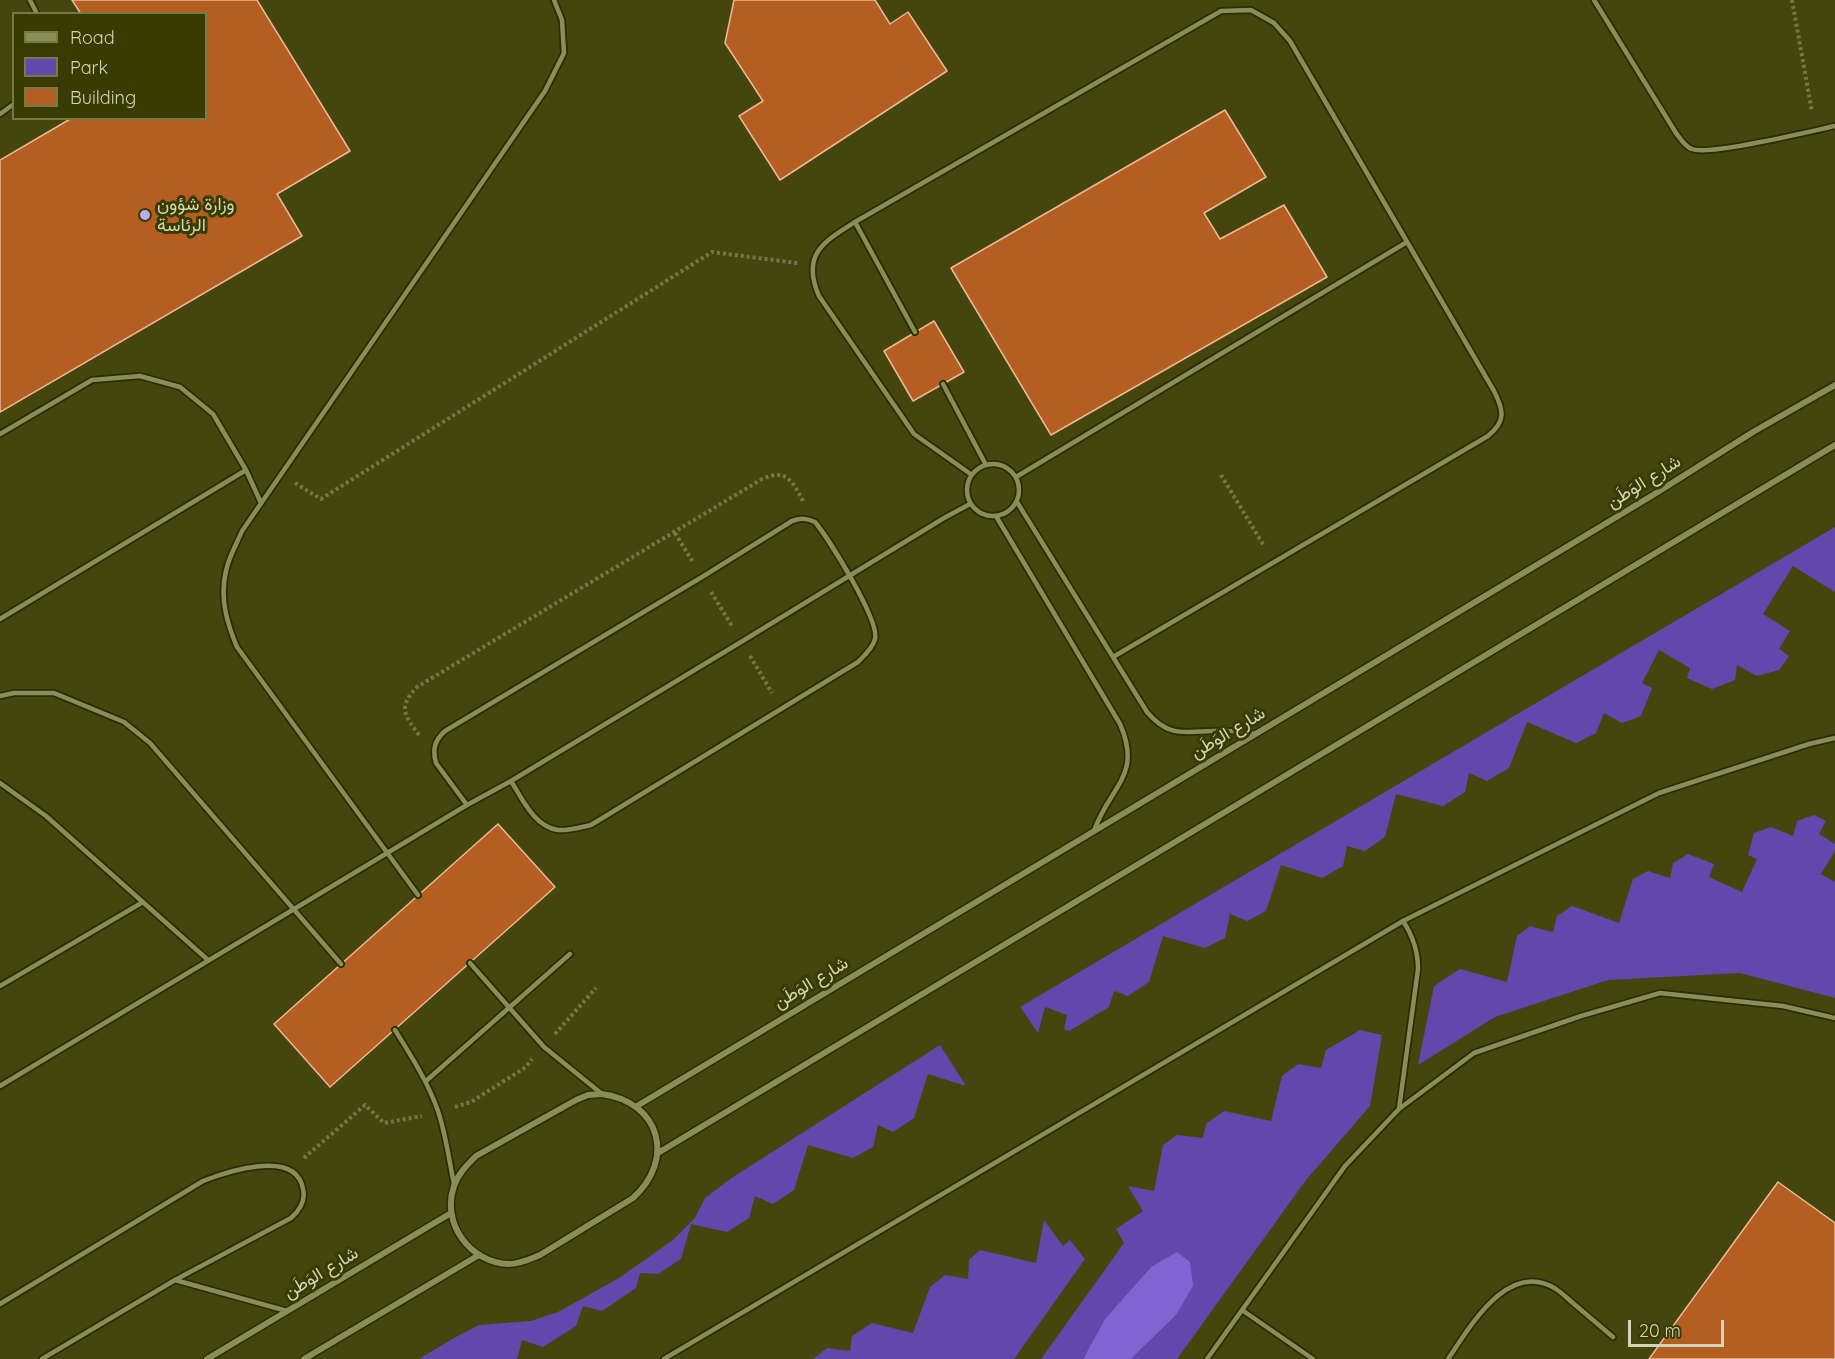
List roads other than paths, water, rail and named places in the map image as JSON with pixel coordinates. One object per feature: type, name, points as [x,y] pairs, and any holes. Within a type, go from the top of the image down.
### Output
[{"type":"street","name":"شارع الوَطَن","points":[[637,1106],[1653,495],[1752,432],[1835,385]]},
{"type":"street","points":[[658,1153],[1835,445]]},
{"type":"street","points":[[588,1095],[615,1095],[637,1106],[653,1127],[658,1153],[651,1178],[633,1198],[540,1255],[525,1261],[509,1264],[494,1262],[479,1255],[460,1237],[454,1226],[451,1213],[454,1184],[476,1156],[588,1095]]},
{"type":"street","name":"شارع الوَطَن","points":[[207,1359],[451,1213]]},
{"type":"street","points":[[304,1359],[479,1255]]},
{"type":"lane","points":[[418,895],[237,647],[228,624],[223,596],[227,567],[242,531],[544,91],[564,52],[562,20],[554,0]]},
{"type":"lane","points":[[1594,0],[1676,133],[1692,149],[1721,149],[1835,126]]},
{"type":"lane","points":[[972,475],[914,434],[819,296],[812,281],[812,266],[820,248],[834,235],[855,222],[1221,11],[1251,9],[1274,23],[1290,40],[1461,334],[1501,405],[1502,419],[1497,429],[1488,436],[1113,657]]},
{"type":"lane","points":[[855,222],[915,332]]},
{"type":"lane","points":[[1016,477],[1407,242]]},
{"type":"lane","points":[[0,434],[92,380],[140,376],[180,387],[213,414],[246,470],[261,503]]},
{"type":"lane","points":[[943,384],[986,465]]},
{"type":"lane","points":[[994,464],[1010,470],[1016,477],[1020,494],[1012,510],[996,516],[981,514],[970,504],[967,489],[972,475],[978,469],[994,464]]},
{"type":"lane","points":[[0,619],[246,470]]},
{"type":"lane","points":[[1017,502],[1154,721],[1164,728],[1186,734],[1226,730],[1255,734]]},
{"type":"lane","points":[[0,1086],[970,504]]},
{"type":"lane","points":[[996,516],[1120,724],[1126,739],[1128,759],[1124,779],[1102,813],[1094,831]]},
{"type":"lane","points":[[466,805],[436,763],[434,756],[436,742],[446,731],[792,522],[800,518],[808,518],[815,522],[850,577],[874,624],[875,639],[868,652],[858,662],[591,825],[571,830],[556,830],[541,822],[529,810],[511,781]]},
{"type":"lane","points":[[0,696],[14,693],[54,693],[124,722],[150,743],[341,964]]},
{"type":"lane","points":[[664,1359],[1402,921],[1659,793],[1809,744],[1835,738]]},
{"type":"lane","points":[[0,783],[46,816],[208,960]]},
{"type":"lane","points":[[0,986],[143,902]]},
{"type":"lane","points":[[1399,1109],[1418,969],[1415,943],[1410,931],[1402,921]]},
{"type":"lane","points":[[426,1081],[570,954]]},
{"type":"lane","points":[[470,963],[544,1047],[602,1094]]},
{"type":"lane","points":[[1207,1359],[1345,1166],[1399,1109],[1474,1053],[1581,1016],[1660,993],[1783,1006],[1835,1018]]},
{"type":"lane","points":[[395,1029],[426,1081],[439,1113],[454,1184]]},
{"type":"lane","points":[[0,1304],[203,1182],[225,1172],[265,1166],[280,1167],[290,1170],[298,1177],[303,1186],[304,1197],[297,1212],[291,1218],[175,1280],[42,1359]]},
{"type":"lane","points":[[175,1280],[287,1311]]},
{"type":"lane","points":[[1448,1359],[1485,1307],[1510,1287],[1522,1282],[1538,1282],[1555,1288],[1613,1337]]},
{"type":"lane","points":[[1242,1310],[1313,1359]]},
{"type":"place","name":"وزارة شؤون الرئاسة","points":[[145,215]]}]
